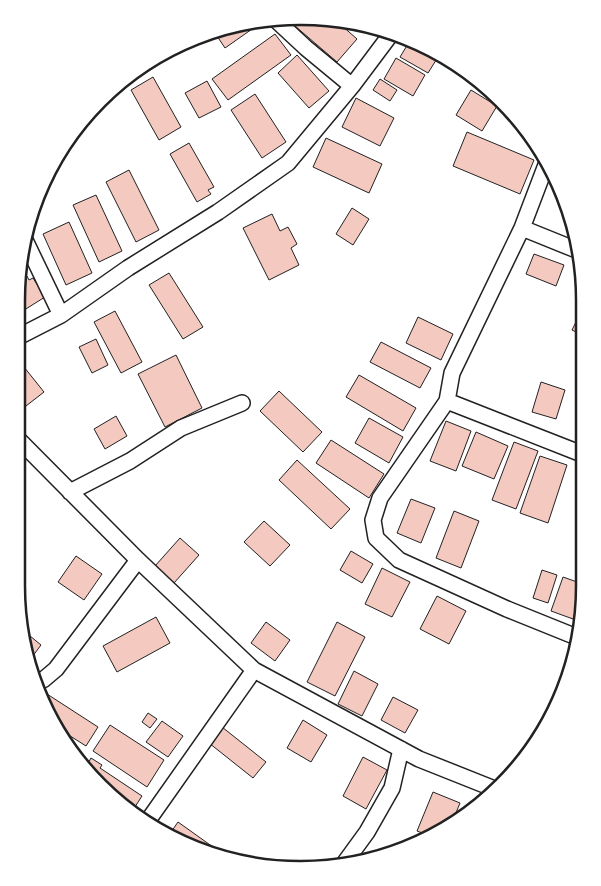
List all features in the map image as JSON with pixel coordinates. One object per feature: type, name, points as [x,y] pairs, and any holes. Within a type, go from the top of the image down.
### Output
[{"type":"street","points":[[282,26],[352,86]]},
{"type":"street","points":[[25,334],[62,315],[128,268],[218,212],[288,163],[388,40]]},
{"type":"street","points":[[544,171],[522,228],[452,373],[447,401],[380,498],[373,520],[376,538],[399,560],[507,609],[572,635]]},
{"type":"street","points":[[522,228],[571,248]]},
{"type":"street","points":[[30,249],[62,315]]},
{"type":"street","points":[[447,401],[576,452]]},
{"type":"street","points":[[70,492],[130,461],[181,428],[242,403]]},
{"type":"street","points":[[25,446],[138,560],[254,670],[419,759],[488,787]]},
{"type":"street","points":[[42,680],[56,669],[138,560]]},
{"type":"street","points":[[151,817],[254,670]]},
{"type":"street","points":[[349,857],[367,832],[392,788],[401,749]]},
{"type":"building","points":[[294,25],[345,29],[357,39],[337,62]]},
{"type":"building","points":[[252,29],[225,48],[218,38]]},
{"type":"building","points":[[275,34],[291,55],[228,100],[212,79]]},
{"type":"building","points":[[407,46],[436,61],[428,73],[400,57]]},
{"type":"building","points":[[297,55],[329,91],[309,108],[278,73]]},
{"type":"building","points":[[396,58],[425,75],[413,96],[384,79]]},
{"type":"building","points":[[153,77],[181,127],[159,140],[131,90]]},
{"type":"building","points":[[380,79],[397,90],[390,101],[373,90]]},
{"type":"building","points":[[207,81],[221,107],[199,118],[185,93]]},
{"type":"building","points":[[471,90],[496,107],[482,131],[456,115]]},
{"type":"building","points":[[255,94],[286,142],[262,158],[231,110]]},
{"type":"building","points":[[356,98],[394,118],[380,146],[342,127]]},
{"type":"building","points":[[467,132],[534,160],[520,194],[453,166]]},
{"type":"building","points":[[326,138],[382,164],[369,193],[313,167]]},
{"type":"building","points":[[189,143],[214,187],[208,190],[211,194],[197,202],[170,154]]},
{"type":"building","points":[[129,170],[159,230],[136,242],[106,182]]},
{"type":"building","points":[[96,195],[122,251],[99,262],[73,205]]},
{"type":"building","points":[[352,208],[369,219],[353,245],[336,234]]},
{"type":"building","points":[[272,214],[280,231],[288,227],[297,244],[291,248],[299,265],[269,280],[243,228]]},
{"type":"building","points":[[69,222],[92,273],[66,285],[43,234]]},
{"type":"building","points":[[534,254],[564,265],[556,286],[526,274]]},
{"type":"building","points":[[169,273],[203,327],[183,339],[149,285]]},
{"type":"building","points":[[26,276],[29,280],[33,278],[45,297],[25,310],[25,300]]},
{"type":"building","points":[[115,311],[142,362],[121,373],[94,322]]},
{"type":"building","points":[[418,317],[453,334],[441,360],[406,343]]},
{"type":"building","points":[[576,322],[576,332],[572,330]]},
{"type":"building","points":[[96,339],[108,365],[92,373],[79,347]]},
{"type":"building","points":[[381,342],[431,368],[420,388],[370,362]]},
{"type":"building","points":[[176,355],[202,408],[165,427],[138,374]]},
{"type":"building","points":[[25,368],[44,392],[26,406],[25,405]]},
{"type":"building","points":[[359,375],[416,408],[403,431],[346,397]]},
{"type":"building","points":[[541,382],[565,390],[556,419],[532,412]]},
{"type":"building","points":[[279,391],[322,432],[303,452],[260,411]]},
{"type":"building","points":[[116,416],[127,436],[105,449],[94,429]]},
{"type":"building","points":[[369,418],[403,437],[389,463],[355,443]]},
{"type":"building","points":[[446,421],[471,431],[456,471],[430,461]]},
{"type":"building","points":[[476,432],[508,446],[494,479],[462,466]]},
{"type":"building","points":[[331,440],[384,474],[369,498],[316,463]]},
{"type":"building","points":[[514,442],[538,451],[516,509],[492,500]]},
{"type":"building","points":[[540,456],[567,465],[548,523],[520,513]]},
{"type":"building","points":[[297,460],[350,509],[331,529],[279,480]]},
{"type":"building","points":[[411,499],[435,508],[421,543],[397,533]]},
{"type":"building","points":[[454,511],[479,521],[461,568],[436,558]]},
{"type":"building","points":[[264,521],[290,545],[270,566],[244,542]]},
{"type":"building","points":[[180,538],[199,555],[174,583],[155,566]]},
{"type":"building","points":[[351,551],[373,564],[362,583],[340,570]]},
{"type":"building","points":[[76,556],[102,574],[84,600],[58,582]]},
{"type":"building","points":[[382,568],[410,582],[392,617],[365,604]]},
{"type":"building","points":[[542,570],[557,575],[548,603],[533,598]]},
{"type":"building","points":[[563,577],[576,582],[573,619],[551,611]]},
{"type":"building","points":[[437,596],[466,611],[449,644],[420,629]]},
{"type":"building","points":[[156,617],[170,643],[117,672],[103,646]]},
{"type":"building","points":[[266,622],[290,640],[275,661],[251,643]]},
{"type":"building","points":[[337,622],[365,637],[335,696],[307,682]]},
{"type":"building","points":[[29,635],[41,645],[34,655]]},
{"type":"building","points":[[354,671],[378,684],[362,716],[338,704]]},
{"type":"building","points":[[47,694],[98,727],[86,746],[69,735]]},
{"type":"building","points":[[393,697],[418,710],[405,733],[381,720]]},
{"type":"building","points":[[148,713],[157,719],[150,728],[142,722]]},
{"type":"building","points":[[303,720],[327,735],[311,762],[287,748]]},
{"type":"building","points":[[162,721],[183,736],[168,757],[146,742]]},
{"type":"building","points":[[110,725],[164,760],[147,787],[93,751]]},
{"type":"building","points":[[222,727],[266,762],[253,778],[209,743]]},
{"type":"building","points":[[363,757],[387,770],[366,809],[343,796]]},
{"type":"building","points":[[91,758],[102,765],[100,768],[142,796],[136,806],[119,793],[89,762]]},
{"type":"building","points":[[433,792],[460,803],[454,815],[422,833],[417,831]]},
{"type":"building","points":[[178,822],[211,846],[195,840],[173,830]]}]
